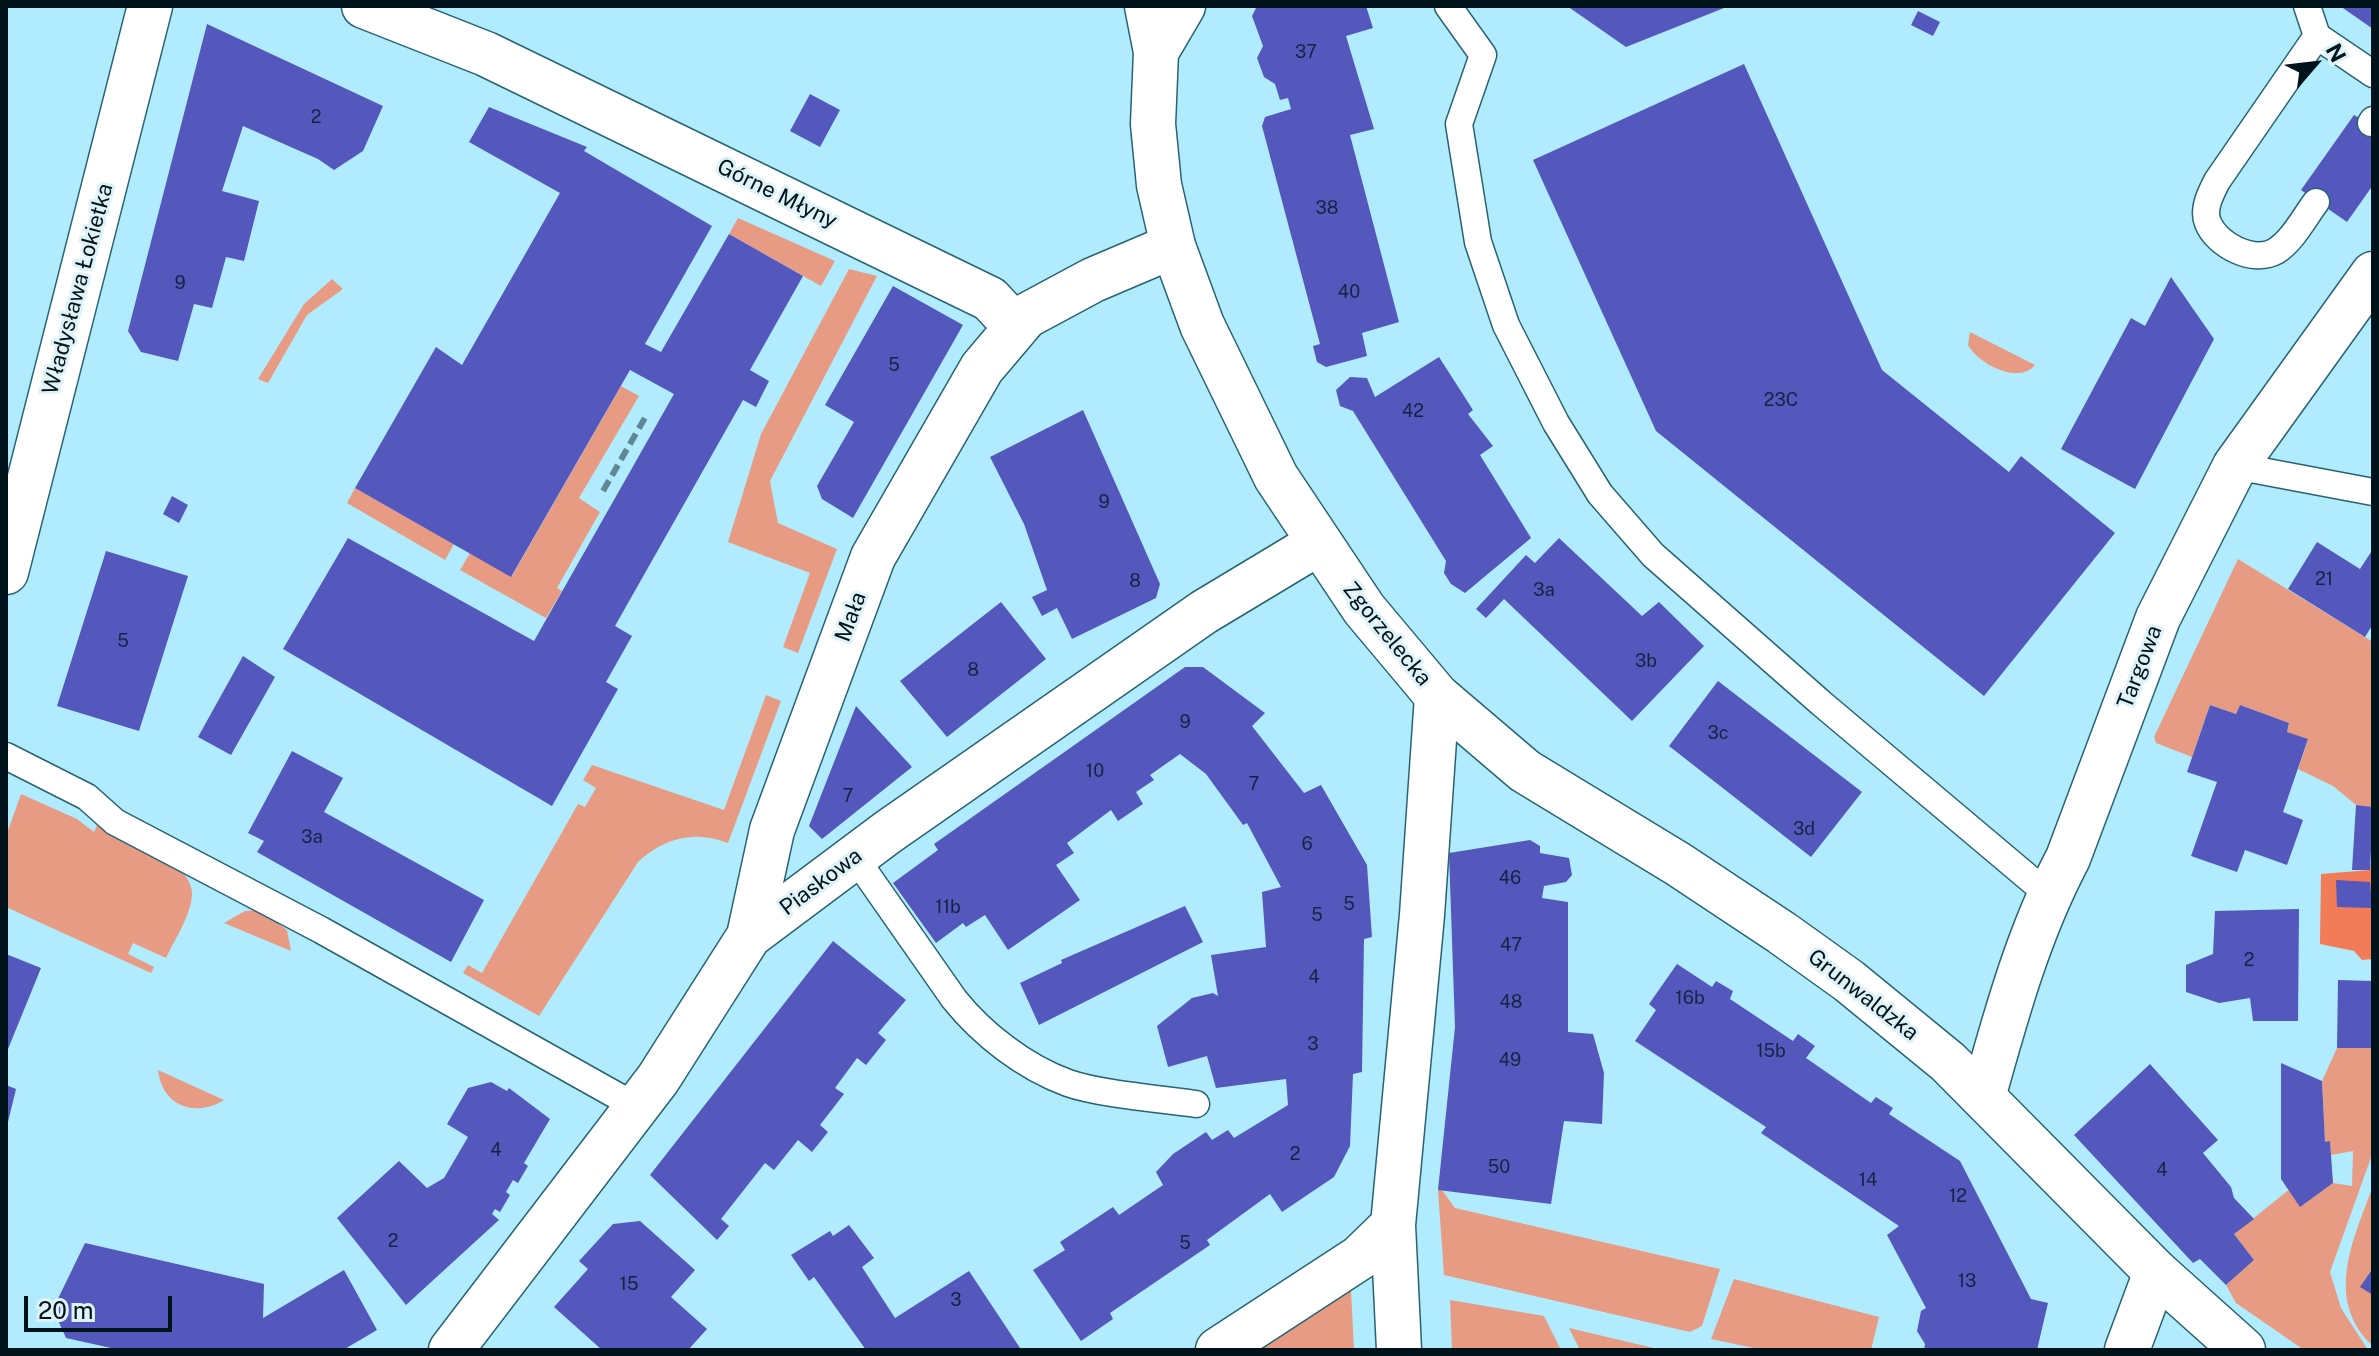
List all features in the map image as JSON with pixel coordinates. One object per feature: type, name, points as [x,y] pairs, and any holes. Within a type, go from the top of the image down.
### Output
[{"type":"street","name":"Władysława Łokietka","points":[[6,572],[150,6]]},
{"type":"street","name":"Górne Młyny","points":[[364,6],[486,54],[990,299],[1016,327]]},
{"type":"street","name":"Zgorzelecka","points":[[1147,6],[1156,52],[1153,124],[1159,185],[1173,246],[1202,325],[1276,477],[1317,544],[1364,609],[1437,696],[1422,915],[1393,1225],[1399,1350]]},
{"type":"street","points":[[1156,52],[1183,6]]},
{"type":"street","points":[[1016,327],[1026,316],[1093,280],[1173,246]]},
{"type":"street","name":"Targowa","points":[[1983,1097],[2013,991],[2049,895],[2068,858],[2158,618],[2235,466],[2373,274]]},
{"type":"street","name":"Mała","points":[[749,936],[772,830],[873,557],[982,368],[1016,327]]},
{"type":"street","name":"Piaskowa","points":[[451,1350],[637,1107],[749,936],[854,856],[1204,612],[1317,544]]},
{"type":"street","name":"Grunwaldzka","points":[[1437,696],[1525,771],[1678,864],[1849,981],[1948,1062],[2156,1272],[2243,1350]]},
{"type":"street","points":[[1218,1350],[1359,1258],[1393,1225]]},
{"type":"street","points":[[2127,1350],[2156,1272]]},
{"type":"lane","points":[[1448,6],[1483,55],[1459,124],[1478,242],[1506,325],[1556,423],[1600,494],[1653,555],[2049,895]]},
{"type":"lane","points":[[2307,6],[2317,36],[2373,74]]},
{"type":"lane","points":[[2316,202],[2293,234],[2275,251],[2256,256],[2219,239],[2206,221],[2208,199],[2217,181],[2317,36]]},
{"type":"lane","points":[[2235,466],[2373,492]]},
{"type":"lane","points":[[6,756],[87,797],[115,822],[637,1107]]},
{"type":"lane","points":[[854,856],[971,1020],[1006,1049],[1068,1083],[1196,1104]]},
{"type":"shaded area","points":[[738,218],[835,261],[821,286],[729,234]]},
{"type":"shaded area","points":[[849,269],[877,276],[770,481],[778,523],[837,549],[798,653],[783,647],[810,573],[728,542],[761,434]]},
{"type":"shaded area","points":[[332,279],[343,289],[307,315],[268,383],[258,379],[304,304]]},
{"type":"shaded area","points":[[1970,332],[2035,365],[2019,373],[1989,365],[1968,345]]},
{"type":"shaded area","points":[[621,386],[639,396],[579,498],[600,512],[557,588],[562,591],[546,618],[460,570],[470,553],[512,576]]},
{"type":"shaded area","points":[[355,488],[454,544],[445,560],[347,503]]},
{"type":"shaded area","points":[[2238,559],[2373,642],[2373,807],[2356,805],[2333,786],[2298,769],[2308,740],[2287,732],[2289,723],[2240,705],[2236,714],[2210,705],[2192,757],[2156,743],[2154,737]]},
{"type":"shaded area","points":[[766,695],[781,701],[728,843],[703,837],[680,839],[658,847],[638,862],[539,1016],[463,973],[468,965],[482,973],[578,804],[585,807],[596,788],[583,780],[592,765],[724,810]]},
{"type":"shaded area","points":[[21,794],[77,819],[94,832],[97,825],[155,852],[182,872],[190,883],[192,895],[186,919],[166,958],[133,943],[128,954],[154,967],[151,973],[6,907],[6,836]]},
{"type":"shaded area","points":[[2371,860],[2373,959],[2362,960],[2354,951],[2320,944],[2321,874],[2370,870]]},
{"type":"shaded area","points":[[259,910],[287,930],[291,951],[224,923],[245,911]]},
{"type":"shaded area","points":[[2337,1048],[2373,1048],[2373,1152],[2330,1272],[2341,1308],[2368,1350],[2304,1350],[2236,1303],[2226,1285],[2254,1260],[2234,1234],[2291,1188],[2300,1206],[2333,1183],[2352,1186],[2353,1151],[2331,1155],[2330,1142],[2325,1142],[2322,1081]]},
{"type":"shaded area","points":[[158,1070],[224,1100],[202,1108],[182,1105],[166,1092]]},
{"type":"shaded area","points":[[2373,1186],[2373,1268],[2361,1286],[2373,1295],[2373,1346],[2358,1328],[2349,1309],[2346,1289],[2351,1247]]},
{"type":"shaded area","points":[[1438,1190],[1442,1190],[1455,1208],[1720,1269],[1702,1326],[1690,1332],[1444,1275]]},
{"type":"shaded area","points":[[1734,1279],[1879,1317],[1871,1350],[1763,1350],[1711,1339]]},
{"type":"shaded area","points":[[1351,1290],[1354,1350],[1260,1350]]},
{"type":"shaded area","points":[[1450,1300],[1544,1316],[1561,1350],[1452,1350]]},
{"type":"shaded area","points":[[1569,1328],[1662,1350],[1580,1350]]},
{"type":"building","points":[[1257,6],[1366,6],[1373,28],[1346,36],[1374,129],[1350,135],[1399,322],[1362,333],[1367,356],[1326,367],[1317,362],[1313,346],[1320,344],[1262,126],[1265,117],[1291,109],[1288,98],[1280,100],[1275,84],[1264,77],[1257,58],[1263,46],[1252,16]]},
{"type":"building","points":[[1567,6],[1729,6],[1626,47]]},
{"type":"building","points":[[2340,6],[2373,6],[2373,29]]},
{"type":"building","points":[[1918,11],[1940,22],[1933,36],[1911,25]]},
{"type":"building","points":[[207,24],[383,106],[363,151],[334,170],[318,159],[243,126],[222,191],[259,201],[244,261],[226,257],[212,308],[194,304],[178,361],[141,352],[128,331]]},
{"type":"building","points":[[1744,64],[1882,370],[2009,472],[2021,456],[2115,533],[1984,696],[1656,431],[1533,160]]},
{"type":"building","points":[[810,94],[840,110],[820,147],[790,131]]},
{"type":"building","points":[[489,107],[587,147],[584,151],[712,226],[645,344],[661,352],[729,234],[803,276],[750,370],[769,381],[756,407],[743,400],[615,626],[632,636],[606,682],[618,689],[552,806],[283,649],[348,538],[534,641],[674,394],[630,370],[511,577],[355,488],[436,347],[462,365],[560,193],[469,142]]},
{"type":"building","points":[[2354,115],[2373,126],[2373,185],[2347,222],[2301,190]]},
{"type":"building","points":[[2171,277],[2214,339],[2135,489],[2061,449],[2131,318],[2145,326]]},
{"type":"building","points":[[893,286],[963,325],[853,518],[822,499],[817,486],[854,422],[825,405]]},
{"type":"building","points":[[1439,357],[1473,410],[1468,414],[1493,446],[1480,455],[1531,538],[1465,593],[1451,584],[1444,573],[1446,561],[1353,411],[1340,406],[1336,390],[1350,377],[1367,378],[1375,397]]},
{"type":"building","points":[[1083,410],[1160,584],[1156,598],[1072,639],[1057,608],[1042,616],[1032,597],[1047,590],[1024,524],[990,457]]},
{"type":"building","points":[[172,496],[188,505],[179,523],[163,514]]},
{"type":"building","points":[[1559,538],[1642,616],[1659,602],[1704,646],[1632,721],[1504,599],[1486,618],[1476,609],[1526,555],[1535,563]]},
{"type":"building","points":[[2317,542],[2360,569],[2373,549],[2373,624],[2365,637],[2288,589]]},
{"type":"building","points":[[106,551],[188,576],[139,731],[57,706]]},
{"type":"building","points":[[1001,602],[1046,659],[947,737],[900,681]]},
{"type":"building","points":[[243,656],[275,677],[231,755],[198,737]]},
{"type":"building","points":[[1185,667],[1203,667],[1265,713],[1252,726],[1304,793],[1321,785],[1367,865],[1372,937],[1364,939],[1362,1072],[1353,1074],[1350,1146],[1334,1177],[1282,1212],[1270,1194],[1207,1240],[1210,1245],[1110,1313],[1113,1319],[1081,1341],[1033,1270],[1065,1250],[1060,1242],[1113,1207],[1119,1215],[1163,1185],[1156,1172],[1173,1154],[1206,1132],[1212,1140],[1228,1130],[1234,1138],[1288,1105],[1286,1079],[1216,1088],[1207,1056],[1168,1067],[1157,1026],[1192,998],[1213,993],[1218,996],[1211,955],[1266,947],[1262,892],[1281,887],[1247,823],[1243,825],[1206,774],[1180,754],[1150,775],[1154,780],[1136,792],[1143,804],[1118,821],[1111,810],[1067,843],[1074,853],[1056,865],[1080,900],[1008,950],[985,915],[966,927],[963,923],[936,943],[893,883],[938,850],[934,844]]},
{"type":"building","points":[[1718,681],[1862,792],[1811,857],[1669,746]]},
{"type":"building","points":[[2210,705],[2236,714],[2240,705],[2289,723],[2287,732],[2308,739],[2283,812],[2303,820],[2287,865],[2245,850],[2237,872],[2191,856],[2217,782],[2187,772]]},
{"type":"building","points":[[856,706],[912,767],[822,839],[809,826]]},
{"type":"building","points":[[292,751],[343,778],[324,812],[484,900],[451,962],[257,852],[264,841],[248,833]]},
{"type":"building","points":[[2356,805],[2373,807],[2370,870],[2352,870]]},
{"type":"building","points":[[1530,840],[1540,846],[1540,853],[1569,858],[1572,875],[1566,882],[1544,886],[1542,898],[1568,902],[1568,1032],[1593,1034],[1604,1073],[1602,1124],[1564,1121],[1551,1204],[1438,1190],[1455,1027],[1449,853]]},
{"type":"building","points":[[2336,880],[2370,882],[2372,908],[2337,907]]},
{"type":"building","points":[[1185,906],[1203,942],[1039,1025],[1020,983],[1062,963],[1061,960]]},
{"type":"building","points":[[2299,909],[2298,1021],[2253,1021],[2250,998],[2219,1003],[2186,992],[2186,965],[2213,954],[2215,911]]},
{"type":"building","points":[[833,941],[906,1000],[878,1033],[886,1040],[866,1065],[857,1058],[835,1088],[844,1094],[820,1125],[828,1132],[812,1152],[798,1140],[774,1170],[765,1163],[721,1219],[729,1226],[717,1240],[650,1175]]},
{"type":"building","points":[[6,954],[41,968],[6,1054]]},
{"type":"building","points":[[1677,964],[1712,987],[1716,981],[1733,991],[1730,999],[1793,1041],[1798,1034],[1815,1046],[1806,1058],[1871,1103],[1876,1097],[1893,1108],[1889,1114],[1960,1161],[2031,1299],[2048,1303],[2037,1350],[1924,1350],[1925,1344],[1917,1331],[1921,1311],[1926,1308],[1887,1235],[1899,1226],[1761,1133],[1766,1127],[1635,1041],[1656,1010],[1649,1004]]},
{"type":"building","points":[[2338,980],[2373,981],[2373,1048],[2337,1048]]},
{"type":"building","points":[[2281,1063],[2322,1081],[2325,1142],[2330,1141],[2333,1183],[2300,1207],[2281,1179]]},
{"type":"building","points":[[2150,1064],[2218,1140],[2203,1153],[2231,1187],[2234,1198],[2254,1219],[2234,1234],[2254,1260],[2226,1285],[2200,1259],[2193,1263],[2074,1135]]},
{"type":"building","points":[[491,1082],[507,1091],[509,1088],[550,1119],[524,1163],[528,1166],[518,1183],[513,1180],[506,1192],[510,1195],[500,1212],[495,1209],[492,1214],[499,1220],[406,1305],[337,1218],[399,1161],[427,1188],[444,1178],[468,1137],[447,1124],[468,1088]]},
{"type":"building","points":[[6,1085],[16,1089],[7,1126],[6,1126]]},
{"type":"building","points":[[640,1221],[695,1270],[671,1297],[707,1329],[688,1350],[602,1350],[554,1307],[588,1269],[579,1261],[613,1224]]},
{"type":"building","points":[[849,1225],[874,1258],[862,1267],[895,1318],[969,1271],[1020,1348],[866,1350],[814,1277],[809,1281],[791,1255],[830,1231],[833,1236]]},
{"type":"building","points":[[85,1243],[264,1284],[263,1318],[344,1270],[377,1330],[343,1350],[120,1350],[66,1338],[53,1309]]},
{"type":"building","points":[[2373,1268],[2373,1295],[2360,1287]]},
{"type":"railway","points":[[603,491],[646,416]]}]
